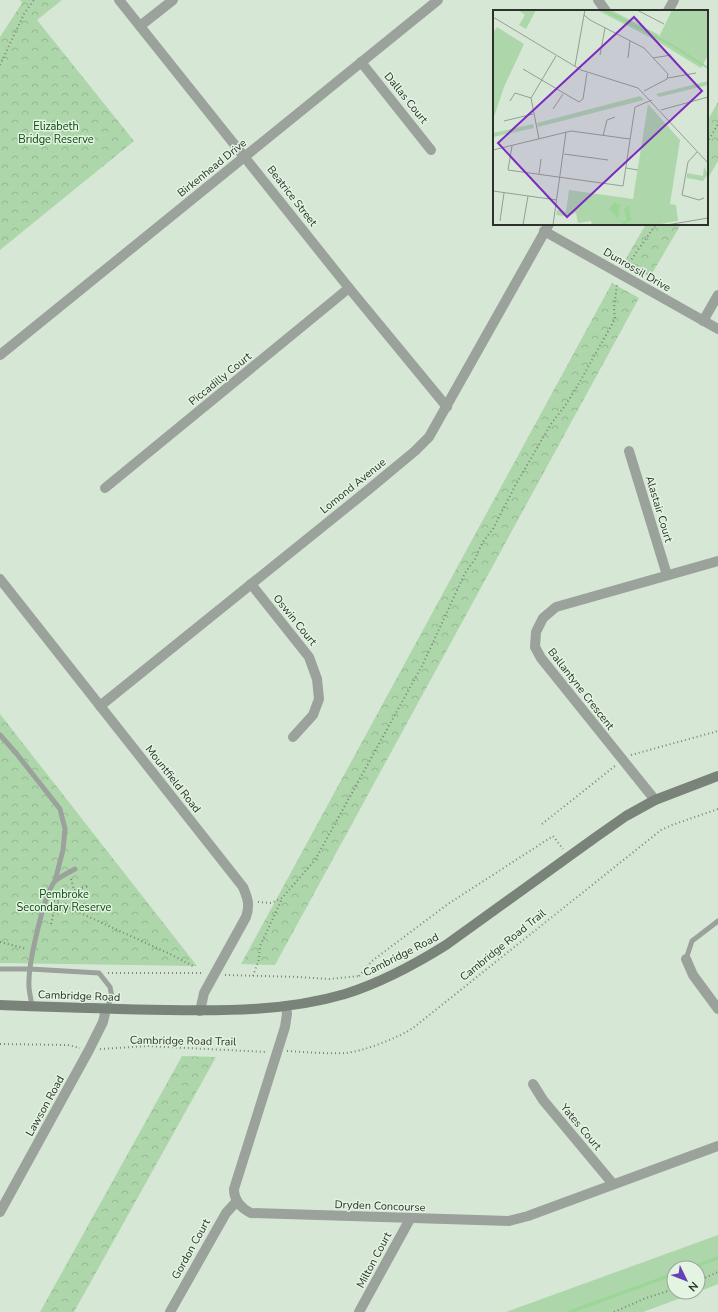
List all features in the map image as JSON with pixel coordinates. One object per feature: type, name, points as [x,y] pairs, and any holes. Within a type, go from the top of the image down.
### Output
[{"type":"main road","name":"Cambridge Road","points":[[0,1005],[200,1011],[267,1009],[329,998],[375,982],[408,967],[446,945],[626,816],[655,800],[718,776]]},
{"type":"street","name":"Beatrice Street","points":[[119,0],[349,288],[447,407]]},
{"type":"street","points":[[140,26],[173,0]]},
{"type":"street","name":"Birkenhead Drive","points":[[0,355],[438,0]]},
{"type":"street","points":[[598,0],[605,10]]},
{"type":"street","points":[[669,10],[674,0]]},
{"type":"street","name":"Dallas Court","points":[[362,62],[431,150]]},
{"type":"street","name":"Dunrossil Drive","points":[[546,228],[718,329]]},
{"type":"street","name":"Lomond Avenue","points":[[100,706],[415,451],[429,437],[546,228]]},
{"type":"street","name":"Piccadilly Court","points":[[105,488],[349,288]]},
{"type":"street","points":[[703,321],[718,295]]},
{"type":"street","name":"Alastair Court","points":[[628,451],[667,575]]},
{"type":"street","name":"Ballantyne Crescent","points":[[655,800],[540,658],[535,647],[536,632],[543,618],[556,607],[718,561]]},
{"type":"street","name":"Mountfield Road","points":[[0,579],[243,888],[249,901],[249,909],[204,993],[200,1011]]},
{"type":"street","name":"Oswin Court","points":[[250,584],[309,657],[318,678],[319,699],[313,715],[292,737]]},
{"type":"street","points":[[686,959],[693,975],[718,1009]]},
{"type":"street","points":[[237,1201],[234,1194],[235,1183],[285,1027],[287,1014],[286,1006]]},
{"type":"street","name":"Lawson Road","points":[[0,1212],[89,1050],[103,1022],[106,1009]]},
{"type":"street","name":"Yates Court","points":[[533,1084],[543,1100],[613,1184]]},
{"type":"street","name":"Dryden Concourse","points":[[237,1201],[245,1210],[258,1214],[509,1221],[528,1216],[718,1146]]},
{"type":"street","name":"Gordon Court","points":[[170,1312],[226,1213],[237,1201]]},
{"type":"street","name":"Milton Court","points":[[359,1312],[410,1219]]},
{"type":"lane","points":[[0,735],[60,809],[65,829],[63,850],[55,881],[47,898],[32,950],[28,983],[32,1006]]},
{"type":"lane","points":[[55,881],[75,869]]},
{"type":"lane","points":[[686,959],[692,941],[718,921]]},
{"type":"lane","points":[[0,969],[100,973],[110,987],[112,997],[106,1009]]},
{"type":"path","points":[[0,64],[24,14],[34,0]]},
{"type":"path","points":[[708,141],[718,124]]},
{"type":"path","points":[[627,266],[655,225]]},
{"type":"path","points":[[253,976],[259,959],[260,946],[282,898],[315,860],[424,664],[465,573],[475,559],[482,543],[493,529],[547,431],[578,385],[610,328],[615,318],[614,308],[617,294],[617,284]]},
{"type":"path","points":[[630,755],[718,731]]},
{"type":"path","points":[[542,824],[616,765]]},
{"type":"path","name":"Cambridge Road Trail","points":[[283,1051],[346,1053],[365,1048],[403,1034],[413,1028],[661,830],[718,809]]},
{"type":"path","points":[[359,976],[372,961],[448,904],[552,836],[569,856]]},
{"type":"path","points":[[70,872],[74,891]]},
{"type":"path","points":[[51,924],[57,902],[60,898],[89,886]]},
{"type":"path","points":[[47,898],[156,947],[193,966]]},
{"type":"path","points":[[258,902],[271,903],[282,898]]},
{"type":"path","points":[[0,942],[32,950]]},
{"type":"path","points":[[100,973],[203,973]]},
{"type":"path","points":[[214,975],[329,979],[359,976],[375,982]]},
{"type":"path","name":"Cambridge Road Trail","points":[[0,1044],[68,1045],[89,1050],[147,1046],[270,1052]]},
{"type":"path","points":[[706,1277],[718,1272]]},
{"type":"path","points":[[614,1312],[646,1298],[666,1292]]},
{"type":"green space","name":"Elizabeth Bridge Reserve","points":[[20,0],[62,0],[37,20],[134,141],[0,250],[0,37],[22,3]]},
{"type":"green space","points":[[718,102],[718,161],[708,178],[708,119]]},
{"type":"green space","points":[[645,225],[680,225],[650,277],[624,262]]},
{"type":"green space","points":[[612,283],[639,298],[275,965],[241,964]]},
{"type":"green space","name":"Pembroke Secondary Reserve","points":[[0,714],[197,966],[0,963]]},
{"type":"green space","points":[[182,1056],[216,1057],[74,1312],[40,1312]]},
{"type":"green space","points":[[718,1235],[718,1284],[706,1289],[706,1260],[666,1260],[666,1300],[675,1300],[643,1312],[506,1312]]},
{"type":"waterway","points":[[706,1262],[718,1258]]},
{"type":"waterway","points":[[570,1312],[666,1277]]}]
